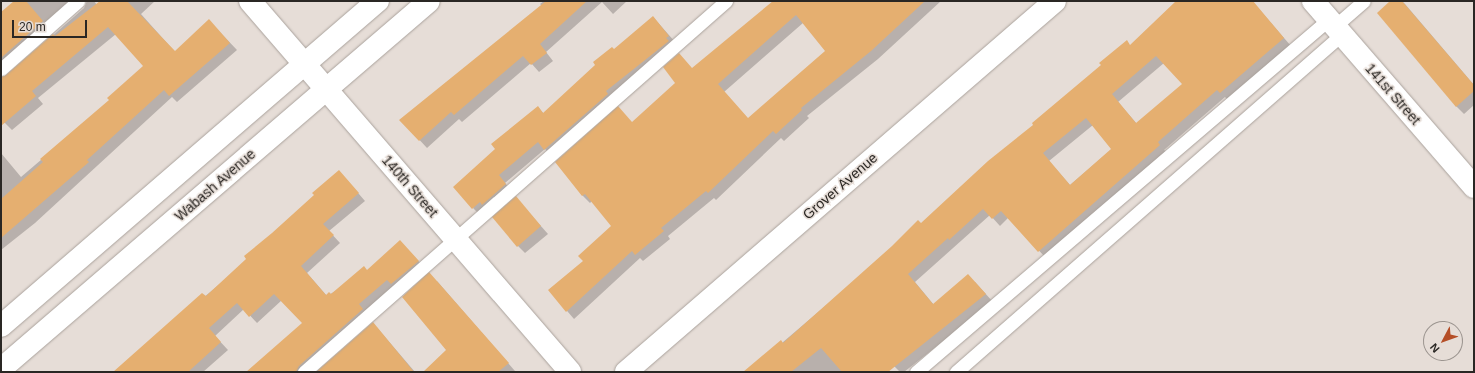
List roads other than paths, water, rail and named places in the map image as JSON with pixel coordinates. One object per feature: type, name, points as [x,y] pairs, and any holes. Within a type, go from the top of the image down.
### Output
[{"type":"street","name":"140th Street","points":[[250,1],[570,372]]},
{"type":"street","points":[[1,326],[378,1]]},
{"type":"street","name":"Wabash Avenue","points":[[1,369],[430,1]]},
{"type":"street","name":"Grover Avenue","points":[[626,372],[1055,1]]},
{"type":"street","name":"141st Street","points":[[1313,1],[1474,187]]},
{"type":"lane","points":[[1,69],[78,1]]},
{"type":"lane","points":[[304,372],[726,1]]},
{"type":"lane","points":[[956,372],[1364,1]]},
{"type":"lane","points":[[916,372],[1335,27]]}]
